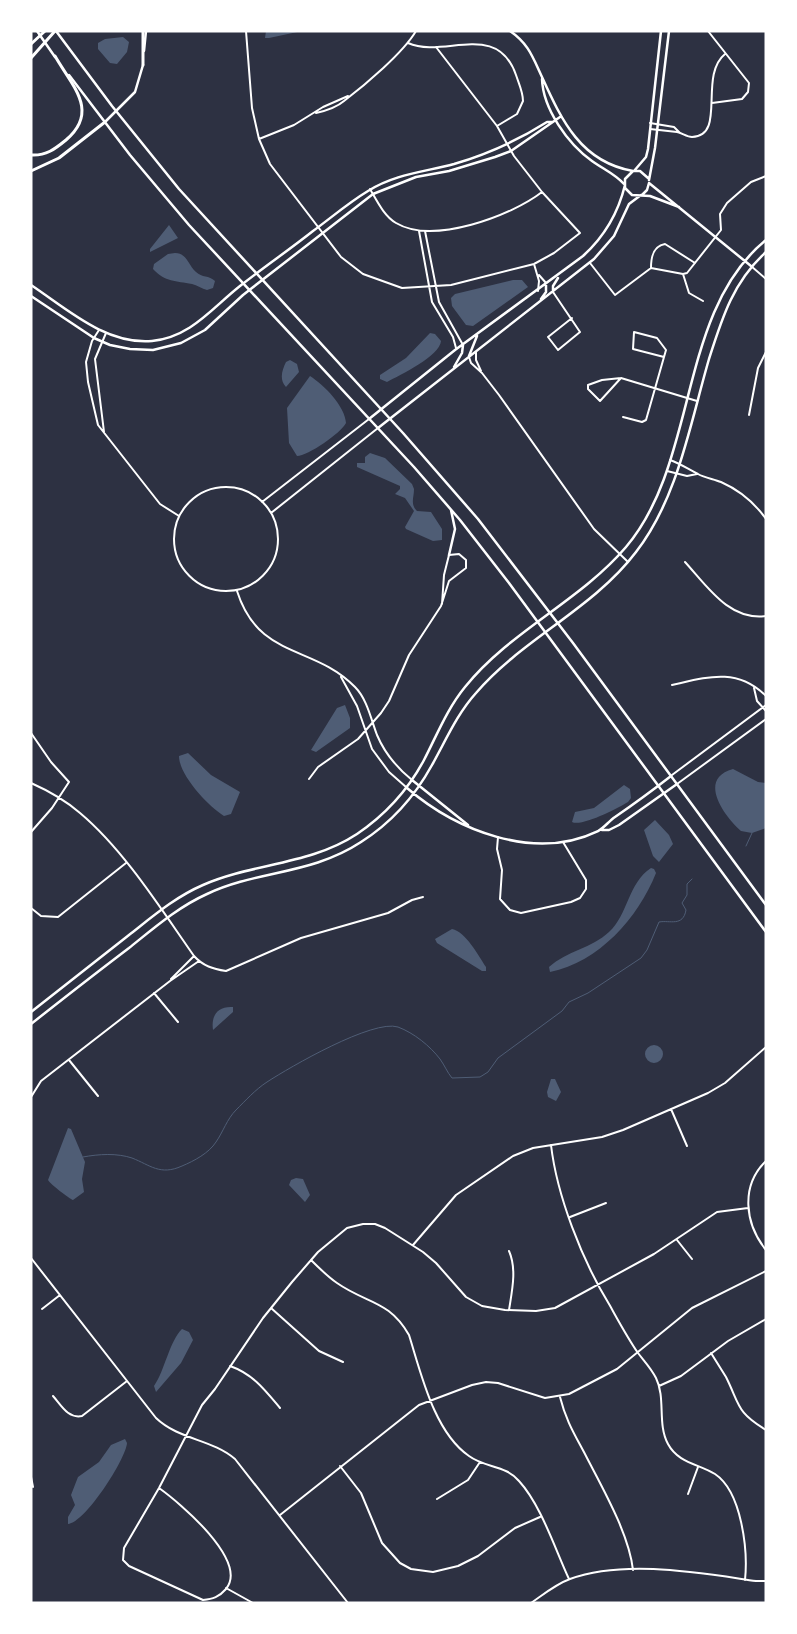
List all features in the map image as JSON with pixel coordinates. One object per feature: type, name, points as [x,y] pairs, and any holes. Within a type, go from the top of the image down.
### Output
[{"type":"highway","points":[[31,44],[45,31]]},
{"type":"highway","points":[[31,58],[55,31]]},
{"type":"highway","points":[[143,65],[145,31]]},
{"type":"highway","points":[[31,155],[42,155],[54,150],[76,131],[83,118],[80,100],[55,56]]},
{"type":"highway","points":[[31,171],[58,159],[105,122]]},
{"type":"street","points":[[38,31],[105,122],[175,208],[450,509],[545,632],[766,932]]},
{"type":"street","points":[[55,31],[116,112],[173,182],[261,281],[381,409],[478,519],[558,623],[766,905]]},
{"type":"street","points":[[246,31],[252,108],[259,139],[270,164],[341,257],[363,274],[402,288],[461,284],[534,264],[554,253],[580,233],[542,192],[511,151],[497,126],[436,48]]},
{"type":"street","points":[[259,139],[316,113],[322,107],[349,96],[408,43],[416,31]]},
{"type":"street","points":[[510,31],[532,53],[560,117],[581,144],[594,156],[607,164],[643,173],[660,194],[673,201],[766,279]]},
{"type":"street","points":[[262,502],[455,350],[546,285],[586,253],[603,235],[616,212],[627,176],[646,157],[661,31]]},
{"type":"street","points":[[271,513],[389,418],[590,263],[611,240],[629,204],[647,190],[658,130],[669,31]]},
{"type":"street","points":[[708,31],[744,75],[749,88],[742,99],[712,103]]},
{"type":"street","points":[[408,43],[418,48],[436,48],[471,43],[483,45],[496,50],[509,62],[516,75],[523,101],[517,114],[497,126]]},
{"type":"street","points":[[650,129],[680,133],[692,137],[703,132],[711,121],[712,74],[719,59],[725,54]]},
{"type":"street","points":[[105,122],[136,89],[143,65]]},
{"type":"street","points":[[542,78],[546,99],[556,120],[584,155],[613,174],[624,184],[629,193],[680,207]]},
{"type":"street","points":[[31,285],[106,333],[140,341],[170,337],[196,325],[255,274],[370,190],[400,176],[452,164],[508,145],[547,122],[552,122],[560,117]]},
{"type":"street","points":[[31,296],[94,338],[118,347],[139,350],[161,349],[181,343],[205,330],[249,290],[373,194],[416,177],[449,171],[511,151],[550,126],[552,122]]},
{"type":"street","points":[[650,123],[674,127],[680,133]]},
{"type":"street","points":[[651,268],[682,274],[696,263],[722,227],[720,214],[727,203],[751,182],[766,176]]},
{"type":"street","points":[[370,190],[390,219],[403,226],[425,231],[459,227],[497,216],[524,205],[542,192]]},
{"type":"street","points":[[419,230],[435,309],[454,340],[455,350]]},
{"type":"street","points":[[425,231],[435,287],[442,310],[464,345],[454,368]]},
{"type":"street","points":[[31,1012],[161,910],[187,893],[222,877],[308,857],[337,845],[377,819],[412,780],[447,713],[463,690],[485,665],[620,555],[640,529],[651,511],[667,471],[718,304],[727,284],[744,260],[766,240]]},
{"type":"street","points":[[590,263],[615,295],[651,268],[654,250],[657,246],[665,244],[696,263]]},
{"type":"street","points":[[31,1024],[167,918],[192,901],[218,889],[304,868],[342,853],[382,826],[413,794],[472,697],[499,669],[558,623],[628,562],[654,525],[675,474],[726,307],[735,289],[751,266],[766,252]]},
{"type":"street","points":[[534,264],[540,284],[538,291]]},
{"type":"street","points":[[538,274],[546,285],[546,292],[539,302]]},
{"type":"street","points":[[560,274],[554,285],[553,292],[572,318],[580,332],[558,350],[548,337],[572,318]]},
{"type":"street","points":[[682,274],[689,293],[696,299],[703,301]]},
{"type":"street","points":[[99,330],[94,338],[86,362],[88,382],[98,425],[160,504],[179,516]]},
{"type":"street","points":[[623,417],[644,421],[655,389],[666,350],[661,340],[634,332],[633,349],[664,357]]},
{"type":"street","points":[[104,432],[95,366],[96,353],[106,333]]},
{"type":"street","points":[[478,334],[469,357],[474,366],[482,373]]},
{"type":"street","points":[[476,351],[476,359],[482,373],[590,524],[628,562]]},
{"type":"street","points":[[749,415],[758,368],[766,352]]},
{"type":"street","points":[[621,378],[598,402],[587,387],[602,380],[621,378],[697,401]]},
{"type":"street","points":[[670,460],[697,474],[731,487],[748,498],[766,519]]},
{"type":"street","points":[[667,471],[687,476],[697,474]]},
{"type":"street","points":[[221,487],[240,489],[262,502],[271,513],[278,537],[274,558],[260,579],[237,591],[210,589],[197,583],[185,572],[177,558],[174,543],[179,516],[189,503],[201,493],[221,487]]},
{"type":"street","points":[[442,604],[444,575],[455,528],[450,509]]},
{"type":"street","points":[[762,513],[766,509]]},
{"type":"street","points":[[309,779],[318,767],[348,748],[366,731],[389,701],[409,655],[442,604],[449,581],[455,575],[464,571],[467,563],[464,556],[459,554],[449,555]]},
{"type":"street","points":[[685,562],[730,608],[746,615],[766,616]]},
{"type":"street","points":[[237,591],[245,611],[266,637],[278,645],[328,666],[359,693],[389,758],[419,787],[469,826]]},
{"type":"street","points":[[340,675],[357,706],[379,760],[413,794],[455,822],[498,836],[530,842],[563,841],[600,830],[609,830],[619,825],[766,719]]},
{"type":"street","points":[[672,685],[709,677],[727,676],[736,678],[766,696]]},
{"type":"street","points":[[754,688],[755,698],[766,711]]},
{"type":"street","points":[[600,830],[766,705]]},
{"type":"street","points":[[31,733],[51,762],[70,782],[31,832]]},
{"type":"street","points":[[31,783],[59,797],[86,818],[126,863],[194,956],[214,970],[226,971],[301,938],[388,913],[412,900],[423,897]]},
{"type":"street","points":[[498,836],[497,849],[502,870],[500,899],[510,910],[521,913],[571,902],[584,893],[586,884],[584,875],[563,841]]},
{"type":"street","points":[[31,908],[42,916],[58,917],[126,863]]},
{"type":"street","points":[[170,981],[194,956]]},
{"type":"street","points":[[31,1097],[37,1085],[154,993],[199,961]]},
{"type":"street","points":[[154,993],[178,1022]]},
{"type":"street","points":[[413,1245],[441,1210],[466,1187],[518,1153],[551,1144],[608,1135],[671,1109],[708,1093],[725,1083],[766,1047]]},
{"type":"street","points":[[68,1060],[98,1096]]},
{"type":"street","points":[[671,1109],[687,1146]]},
{"type":"street","points":[[551,1144],[556,1178],[597,1284],[638,1353],[653,1372],[659,1386],[663,1426],[668,1444],[680,1457],[714,1473],[724,1482],[732,1498],[746,1542],[744,1580]]},
{"type":"street","points":[[766,1161],[752,1182],[748,1208],[752,1229],[766,1250]]},
{"type":"street","points":[[570,1217],[606,1204]]},
{"type":"street","points":[[159,1488],[186,1509],[226,1557],[232,1574],[226,1588],[220,1595],[212,1599],[203,1600],[126,1563],[122,1556],[124,1548],[159,1488],[202,1405],[271,1308],[310,1260],[341,1232],[364,1224],[374,1224],[385,1228],[413,1245],[436,1263],[466,1297],[482,1306],[536,1311],[555,1308],[654,1254],[717,1212],[748,1208]]},
{"type":"street","points":[[676,1240],[692,1259]]},
{"type":"street","points":[[509,1251],[513,1259],[513,1286],[509,1310]]},
{"type":"street","points":[[31,1258],[156,1418],[166,1427],[186,1437],[221,1448],[228,1453],[280,1515],[348,1603]]},
{"type":"street","points":[[310,1260],[338,1284],[392,1311],[402,1322],[409,1335],[442,1427],[468,1456],[508,1471],[525,1488],[569,1579]]},
{"type":"street","points":[[280,1515],[407,1412],[432,1400],[472,1385],[486,1382],[502,1384],[545,1398],[560,1397],[613,1372],[692,1308],[766,1271]]},
{"type":"street","points":[[42,1309],[60,1295]]},
{"type":"street","points":[[271,1308],[319,1351],[343,1362]]},
{"type":"street","points":[[659,1386],[681,1376],[711,1353],[766,1319]]},
{"type":"street","points":[[711,1353],[726,1378],[734,1400],[743,1413],[766,1430]]},
{"type":"street","points":[[230,1366],[244,1371],[257,1382],[280,1408]]},
{"type":"street","points":[[53,1396],[68,1414],[76,1417],[82,1416],[127,1382]]},
{"type":"street","points":[[560,1397],[569,1426],[597,1476],[624,1538],[631,1556],[633,1570]]},
{"type":"street","points":[[438,1499],[468,1480],[480,1462]]},
{"type":"street","points":[[340,1466],[361,1493],[382,1543],[400,1563],[411,1569],[433,1572],[458,1566],[478,1556],[515,1528],[540,1517]]},
{"type":"street","points":[[688,1494],[698,1467]]},
{"type":"street","points":[[31,1477],[33,1487]]},
{"type":"street","points":[[531,1603],[569,1579],[593,1574],[633,1570],[675,1570],[744,1580],[766,1581]]},
{"type":"street","points":[[226,1588],[254,1603]]},
{"type":"water","points":[[266,31],[302,31],[265,38]]},
{"type":"water","points":[[123,37],[129,42],[127,52],[117,64],[110,63],[98,49],[98,43],[105,39]]},
{"type":"water","points":[[169,225],[178,238],[150,252],[150,249]]},
{"type":"water","points":[[175,253],[185,257],[198,274],[215,281],[213,288],[207,290],[171,280],[153,269],[154,264],[168,254]]},
{"type":"water","points":[[513,280],[522,280],[528,287],[473,326],[466,325],[452,306],[451,298],[455,294]]},
{"type":"water","points":[[430,333],[435,334],[441,341],[434,353],[387,382],[380,379],[380,375],[406,358]]},
{"type":"water","points":[[290,360],[297,364],[299,372],[286,387],[282,381],[283,368],[286,362]]},
{"type":"water","points":[[310,376],[333,396],[345,416],[346,423],[324,443],[309,452],[297,456],[289,443],[287,408]]},
{"type":"water","points":[[370,453],[385,458],[412,484],[415,508],[417,511],[431,512],[442,529],[442,540],[433,541],[406,529],[405,527],[414,511],[405,498],[395,494],[400,489],[400,486],[357,467],[357,463],[365,463],[365,457]]},
{"type":"water","points":[[345,705],[350,718],[350,728],[316,752],[311,750],[337,708]]},
{"type":"water","points":[[188,753],[211,775],[240,792],[231,814],[224,816],[217,811],[189,781],[180,764],[179,756]]},
{"type":"water","points":[[733,769],[758,782],[766,783],[766,828],[752,833],[741,831],[722,807],[715,789],[717,781],[722,774]]},
{"type":"water","points":[[624,785],[630,789],[631,798],[628,802],[584,822],[572,822],[575,812],[594,808]]},
{"type":"water","points":[[655,820],[669,835],[673,844],[659,862],[653,856],[644,830]]},
{"type":"water","points":[[651,868],[656,873],[648,890],[639,906],[615,936],[585,959],[568,967],[550,972],[549,967],[556,962],[595,942],[609,932],[620,917],[637,882]]},
{"type":"water","points":[[452,929],[462,935],[471,945],[486,967],[486,971],[482,971],[437,943],[435,939]]},
{"type":"water","points":[[233,1007],[233,1012],[213,1030],[213,1020],[216,1013],[223,1008]]},
{"type":"water","points":[[650,1045],[658,1045],[663,1050],[661,1061],[650,1063],[645,1058],[645,1050]]},
{"type":"water","points":[[551,1079],[555,1079],[561,1092],[556,1101],[548,1097],[547,1092]]},
{"type":"water","points":[[68,1128],[71,1129],[85,1162],[82,1179],[84,1192],[73,1200],[48,1180]]},
{"type":"water","points":[[296,1178],[303,1179],[310,1195],[305,1202],[289,1185],[291,1180]]},
{"type":"water","points":[[182,1329],[189,1332],[193,1340],[181,1363],[156,1392],[154,1386],[174,1341]]},
{"type":"water","points":[[125,1439],[127,1443],[125,1451],[104,1489],[84,1513],[68,1524],[68,1517],[75,1505],[71,1495],[78,1477],[99,1462],[111,1445]]},
{"type":"waterway","points":[[746,846],[752,833]]},
{"type":"waterway","points":[[83,1157],[120,1155],[161,1170],[182,1166],[209,1150],[233,1114],[267,1082],[332,1046],[370,1030],[386,1026],[398,1027],[421,1040],[440,1059],[452,1078],[480,1077],[488,1072],[498,1058],[562,1011],[569,1002],[588,993],[641,958],[647,950],[659,922],[676,922],[682,919],[686,910],[682,903],[687,895],[687,884],[692,879]]}]
